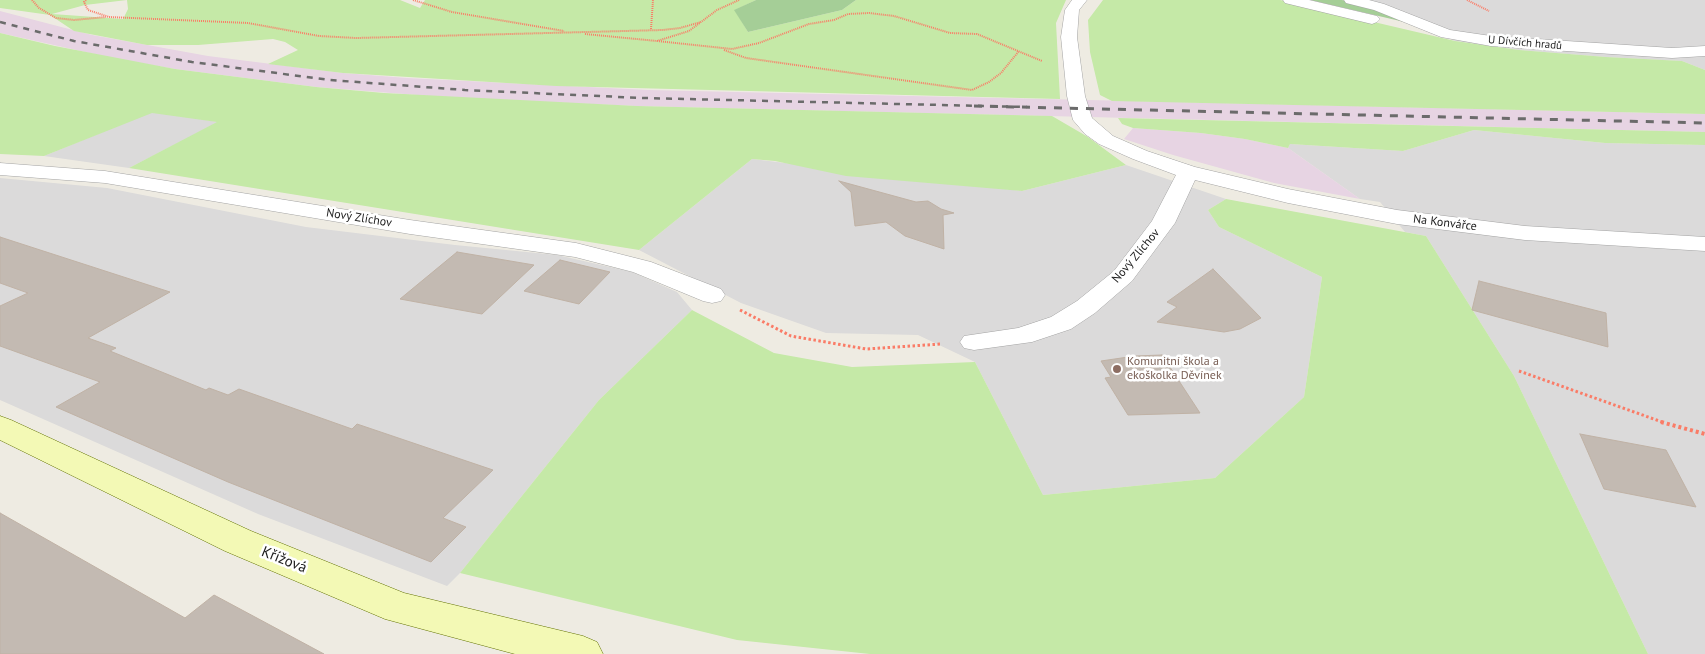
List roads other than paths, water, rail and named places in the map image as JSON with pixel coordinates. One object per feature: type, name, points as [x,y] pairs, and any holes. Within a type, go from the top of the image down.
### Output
[{"type":"street","name":"Na Konvářce","points":[[1080,0],[1074,7],[1069,37],[1076,96],[1083,120],[1092,130],[1106,140],[1140,155],[1188,172],[1288,196],[1397,217],[1525,233],[1705,244]]},
{"type":"street","points":[[1290,0],[1447,34]]},
{"type":"street","name":"U Dívčích hradů","points":[[1351,0],[1379,8],[1447,34],[1536,45],[1672,53],[1705,52]]},
{"type":"street","name":"Nový Zlíchov","points":[[0,169],[105,177],[410,227],[576,250],[642,266],[712,295]]},
{"type":"street","name":"Nový Zlíchov","points":[[974,342],[1022,336],[1061,323],[1086,307],[1122,276],[1163,223],[1188,172]]},
{"type":"street","name":"Křížová","points":[[0,427],[238,541],[399,608],[583,654]]},
{"type":"railway","points":[[0,22],[74,41],[192,62],[330,80],[465,90],[643,98],[1027,107]]},
{"type":"railway","points":[[974,106],[1705,123]]},
{"type":"place","name":"Komunitní škola a ekoškolka Děvínek","points":[[1117,369]]}]
